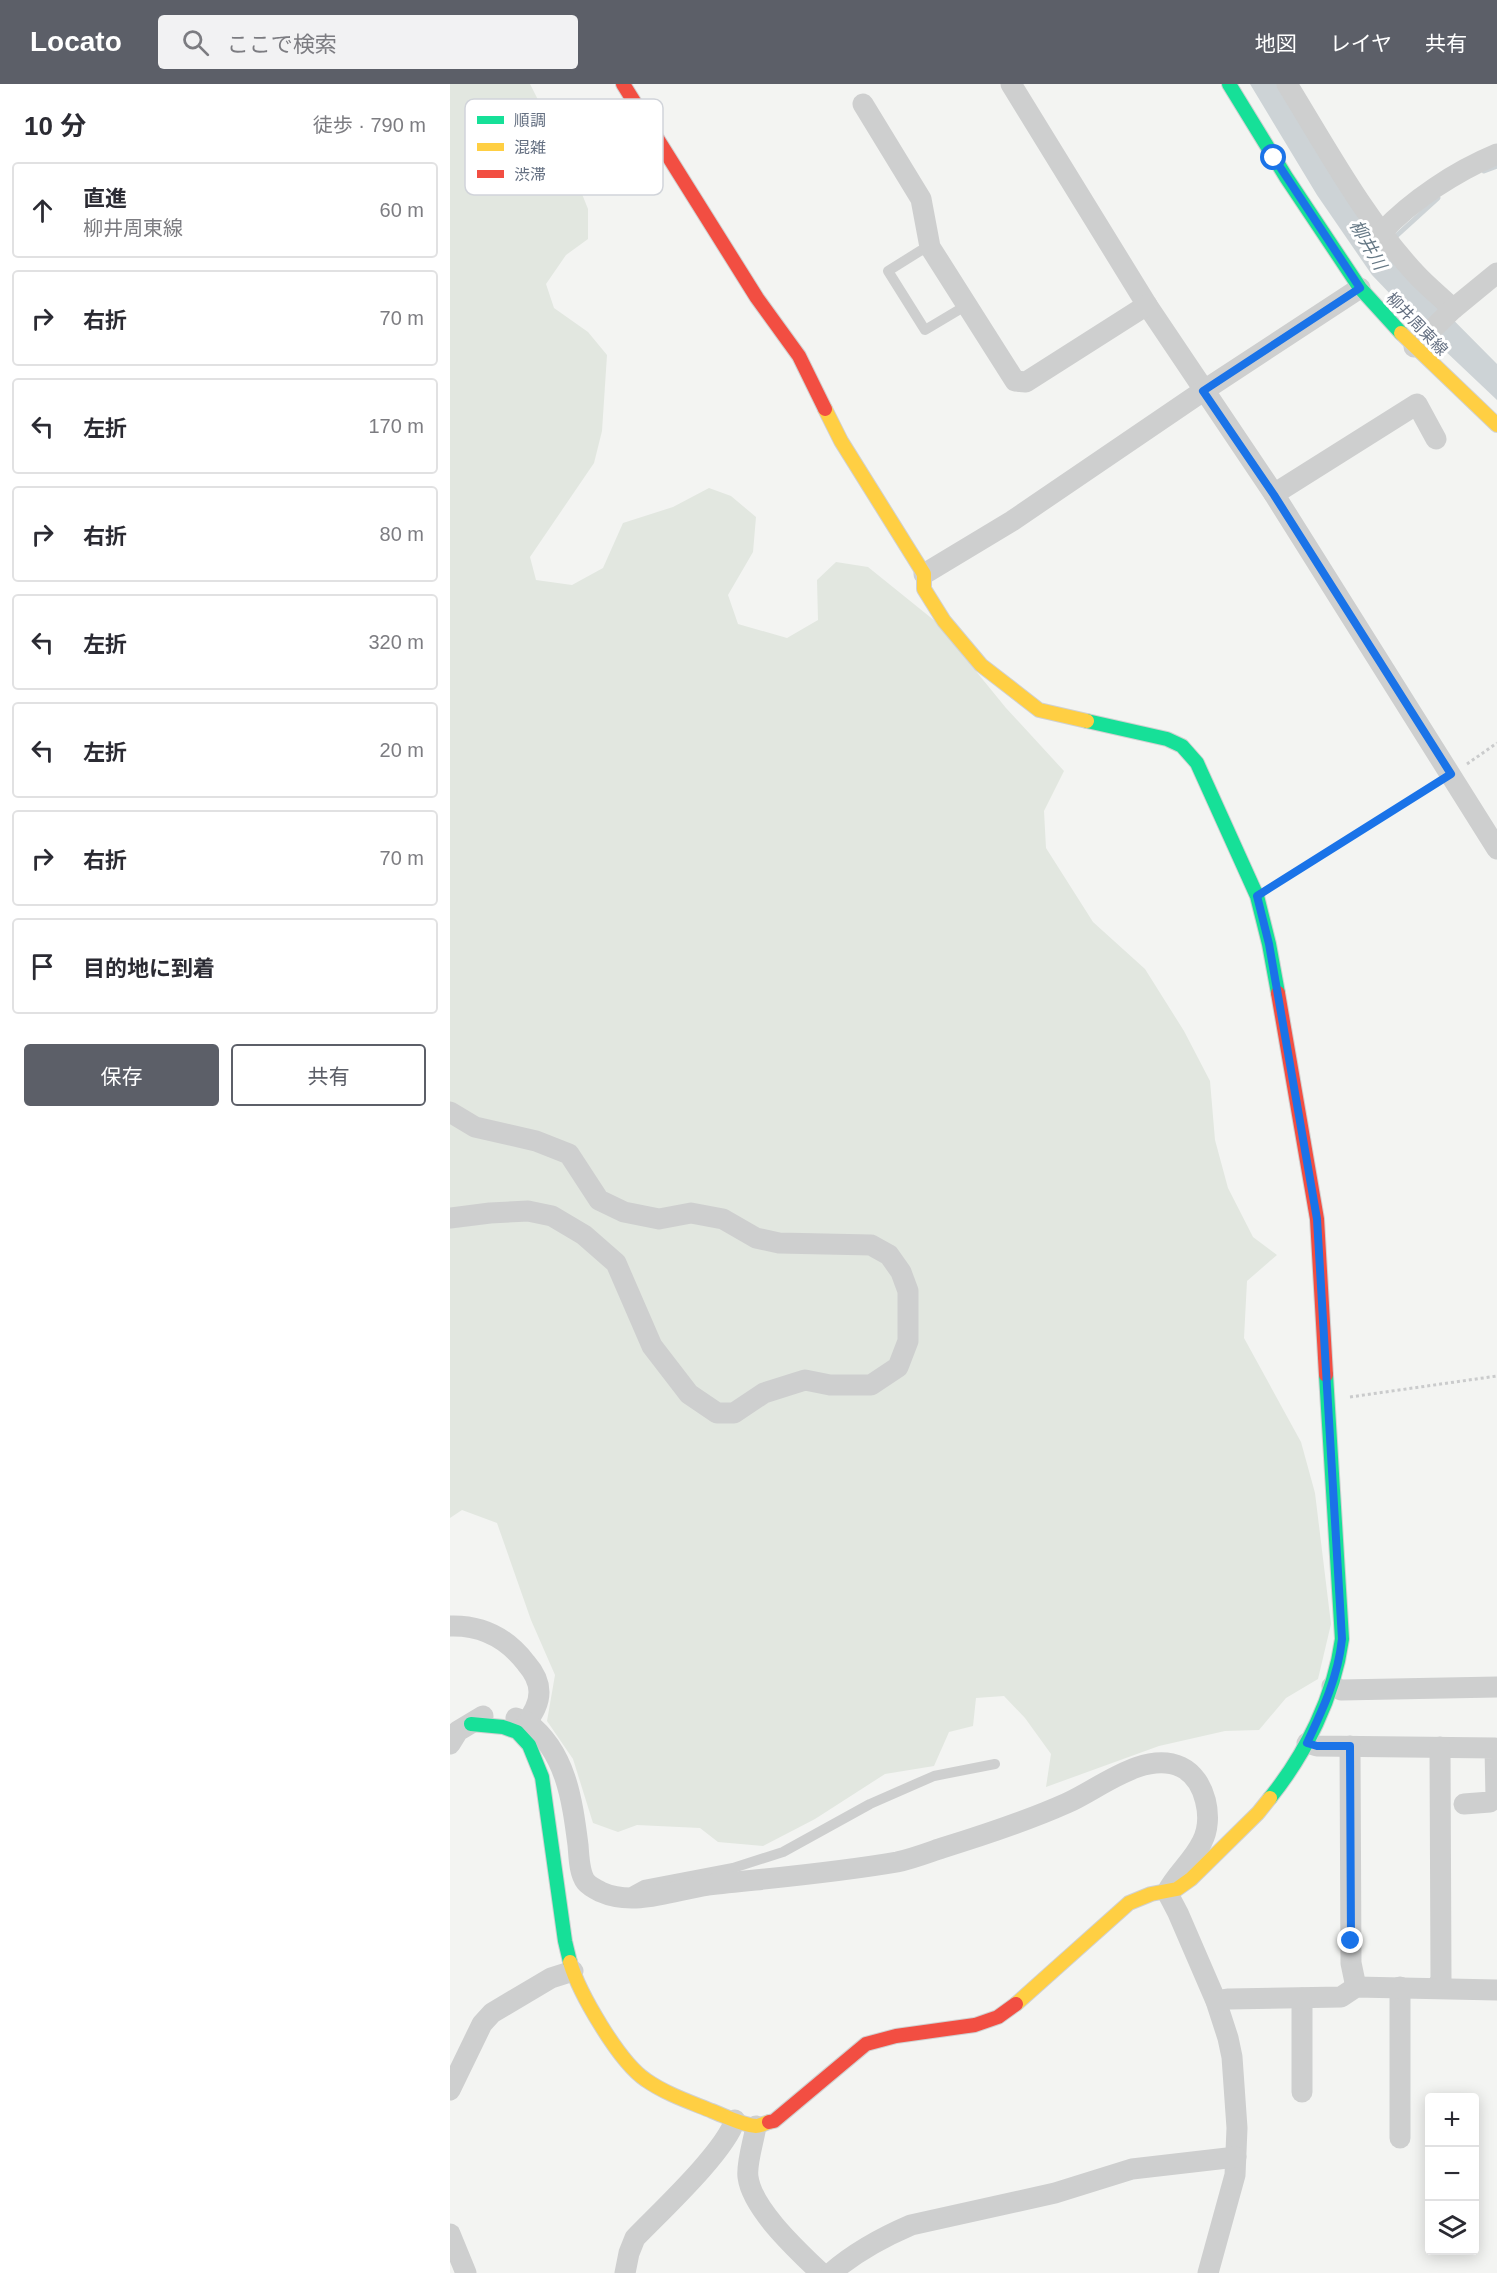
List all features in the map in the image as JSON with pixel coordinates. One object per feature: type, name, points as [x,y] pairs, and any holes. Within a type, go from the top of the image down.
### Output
[{"type":"street","points":[[623,84],[632,99]]},
{"type":"street","points":[[1011,84],[1147,305],[1274,495],[1497,849]]},
{"type":"street","name":"柳井周東線","points":[[1229,84],[1286,177],[1360,288],[1419,342],[1497,425]]},
{"type":"street","points":[[1287,84],[1358,200],[1417,275],[1451,310]]},
{"type":"street","points":[[862,104],[921,199],[930,248],[1015,381],[1026,382],[1147,305]]},
{"type":"street","points":[[471,1724],[503,1727],[517,1732],[529,1745],[542,1777],[566,1941],[573,1971],[596,2016],[622,2057],[644,2079],[672,2095],[756,2126],[774,2121],[866,2044],[882,2038],[970,2026],[992,2020],[1011,2009],[1129,1903],[1151,1894],[1177,1889],[1191,1879],[1258,1813],[1281,1784],[1307,1743],[1332,1686],[1339,1662],[1342,1639],[1317,1219],[1269,944],[1257,896],[1197,763],[1182,746],[1167,739],[1039,710],[981,665],[944,621],[924,589],[924,574],[841,441],[799,356],[757,298],[663,148]]},
{"type":"street","points":[[1387,239],[1401,212],[1482,160],[1497,154]]},
{"type":"street","points":[[1419,342],[1451,310],[1497,273]]},
{"type":"street","points":[[924,574],[1011,521],[1360,288]]},
{"type":"street","points":[[1274,495],[1417,404],[1436,439]]},
{"type":"street","points":[[450,1112],[475,1127],[536,1141],[569,1154],[599,1200],[624,1212],[660,1219],[691,1213],[723,1219],[756,1238],[780,1244],[871,1245],[889,1255],[901,1272],[908,1291],[908,1341],[898,1366],[871,1385],[830,1385],[805,1380],[764,1393],[734,1413],[717,1413],[689,1394],[652,1346],[616,1263],[584,1235],[552,1216],[528,1211],[450,1218]]},
{"type":"street","points":[[450,1626],[485,1631],[514,1647],[535,1674],[539,1692],[536,1708],[527,1722]]},
{"type":"street","points":[[1332,1686],[1341,1690],[1497,1687]]},
{"type":"street","points":[[450,1744],[458,1731],[488,1713],[511,1716],[527,1722],[546,1740],[563,1768],[574,1809],[580,1864],[585,1882],[599,1892],[630,1899],[705,1886],[899,1861],[1012,1825],[1068,1803],[1142,1765],[1159,1763],[1181,1767],[1195,1779],[1204,1793],[1208,1818],[1203,1842],[1172,1881],[1167,1892]]},
{"type":"street","points":[[1307,1743],[1317,1746],[1495,1748],[1496,1797],[1490,1802],[1464,1804]]},
{"type":"street","points":[[1350,1746],[1351,1963],[1356,1987]]},
{"type":"street","points":[[1437,1988],[1441,1979],[1440,1747]]},
{"type":"street","points":[[1167,1892],[1216,2001],[1232,2057],[1237,2128],[1236,2157],[1234,2175],[1208,2273]]},
{"type":"street","points":[[450,2090],[482,2024],[492,2013],[551,1978],[573,1971]]},
{"type":"street","points":[[1216,2001],[1341,1997],[1356,1987],[1497,1990]]},
{"type":"street","points":[[1400,1987],[1400,2138]]},
{"type":"street","points":[[1302,1998],[1302,2092]]},
{"type":"street","points":[[625,2273],[628,2253],[635,2238],[719,2148],[732,2130],[735,2120]]},
{"type":"street","points":[[756,2126],[747,2176],[754,2197],[768,2218],[821,2273]]},
{"type":"street","points":[[831,2273],[891,2233],[911,2225],[1055,2193],[1132,2169],[1236,2157]]},
{"type":"street","points":[[450,2234],[466,2273]]},
{"type":"lane","points":[[930,248],[920,251],[888,271],[918,321],[925,330],[967,305]]},
{"type":"lane","points":[[630,1899],[633,1891],[644,1885],[733,1868],[783,1852],[870,1804],[934,1776],[995,1764]]},
{"type":"path","points":[[1257,896],[1497,743]]},
{"type":"path","points":[[1327,1398],[1352,1397],[1497,1376]]},
{"type":"shaded area","points":[[450,84],[530,84],[538,99],[465,99],[465,195],[582,195],[588,209],[588,239],[566,255],[546,284],[554,308],[588,332],[607,355],[602,431],[594,463],[530,557],[536,580],[572,585],[603,568],[623,523],[673,507],[709,488],[731,496],[756,517],[753,552],[728,595],[738,624],[787,638],[818,620],[817,580],[836,562],[868,567],[935,621],[1006,708],[1064,771],[1044,811],[1046,848],[1093,922],[1145,969],[1184,1031],[1210,1081],[1215,1140],[1228,1188],[1253,1237],[1277,1255],[1247,1281],[1244,1338],[1301,1442],[1315,1493],[1331,1624],[1318,1679],[1286,1698],[1259,1730],[1225,1731],[1159,1746],[1046,1787],[1051,1754],[1025,1718],[1004,1696],[976,1698],[973,1726],[949,1732],[934,1766],[885,1774],[815,1819],[763,1846],[718,1842],[700,1828],[637,1825],[618,1832],[593,1823],[573,1759],[547,1721],[555,1675],[531,1620],[497,1523],[462,1510],[450,1518]]},
{"type":"water","name":"柳井川","points":[[1250,84],[1277,84],[1389,255],[1497,364],[1497,400],[1441,347],[1372,275],[1317,195]]},
{"type":"waterway","points":[[1484,171],[1497,166]]},
{"type":"waterway","points":[[1394,238],[1438,198]]},
{"type":"traffic: fast","points":[[1229,84],[1286,177],[1360,288],[1401,333]]},
{"type":"traffic: fast","points":[[1087,721],[1167,739],[1182,746],[1197,763],[1257,896],[1278,993]]},
{"type":"traffic: fast","points":[[1270,1798],[1295,1762],[1316,1723],[1332,1682],[1342,1639],[1326,1375]]},
{"type":"traffic: fast","points":[[471,1724],[503,1727],[517,1732],[529,1745],[542,1777],[565,1941],[570,1962]]},
{"type":"traffic: slow","points":[[1401,333],[1497,425]]},
{"type":"traffic: slow","points":[[825,409],[841,441],[924,574],[924,589],[944,621],[981,665],[1039,710],[1087,721]]},
{"type":"traffic: slow","points":[[1016,2004],[1129,1903],[1151,1894],[1177,1889],[1191,1879],[1258,1813],[1270,1798]]},
{"type":"traffic: slow","points":[[570,1962],[582,1991],[601,2026],[624,2058],[646,2080],[678,2097],[739,2122],[756,2126],[769,2122]]},
{"type":"traffic: jam","points":[[623,84],[632,99]]},
{"type":"traffic: jam","points":[[663,148],[757,298],[799,356],[825,409]]},
{"type":"traffic: jam","points":[[1278,993],[1317,1219],[1326,1375]]},
{"type":"traffic: jam","points":[[769,2122],[774,2121],[866,2044],[896,2036],[975,2025],[998,2017],[1016,2004]]},
{"type":"route","points":[[1274,158],[1360,288],[1203,391],[1274,495],[1451,774],[1257,896],[1269,944],[1317,1219],[1342,1639],[1339,1662],[1332,1686],[1307,1743],[1317,1746],[1350,1746],[1351,1941]]}]
